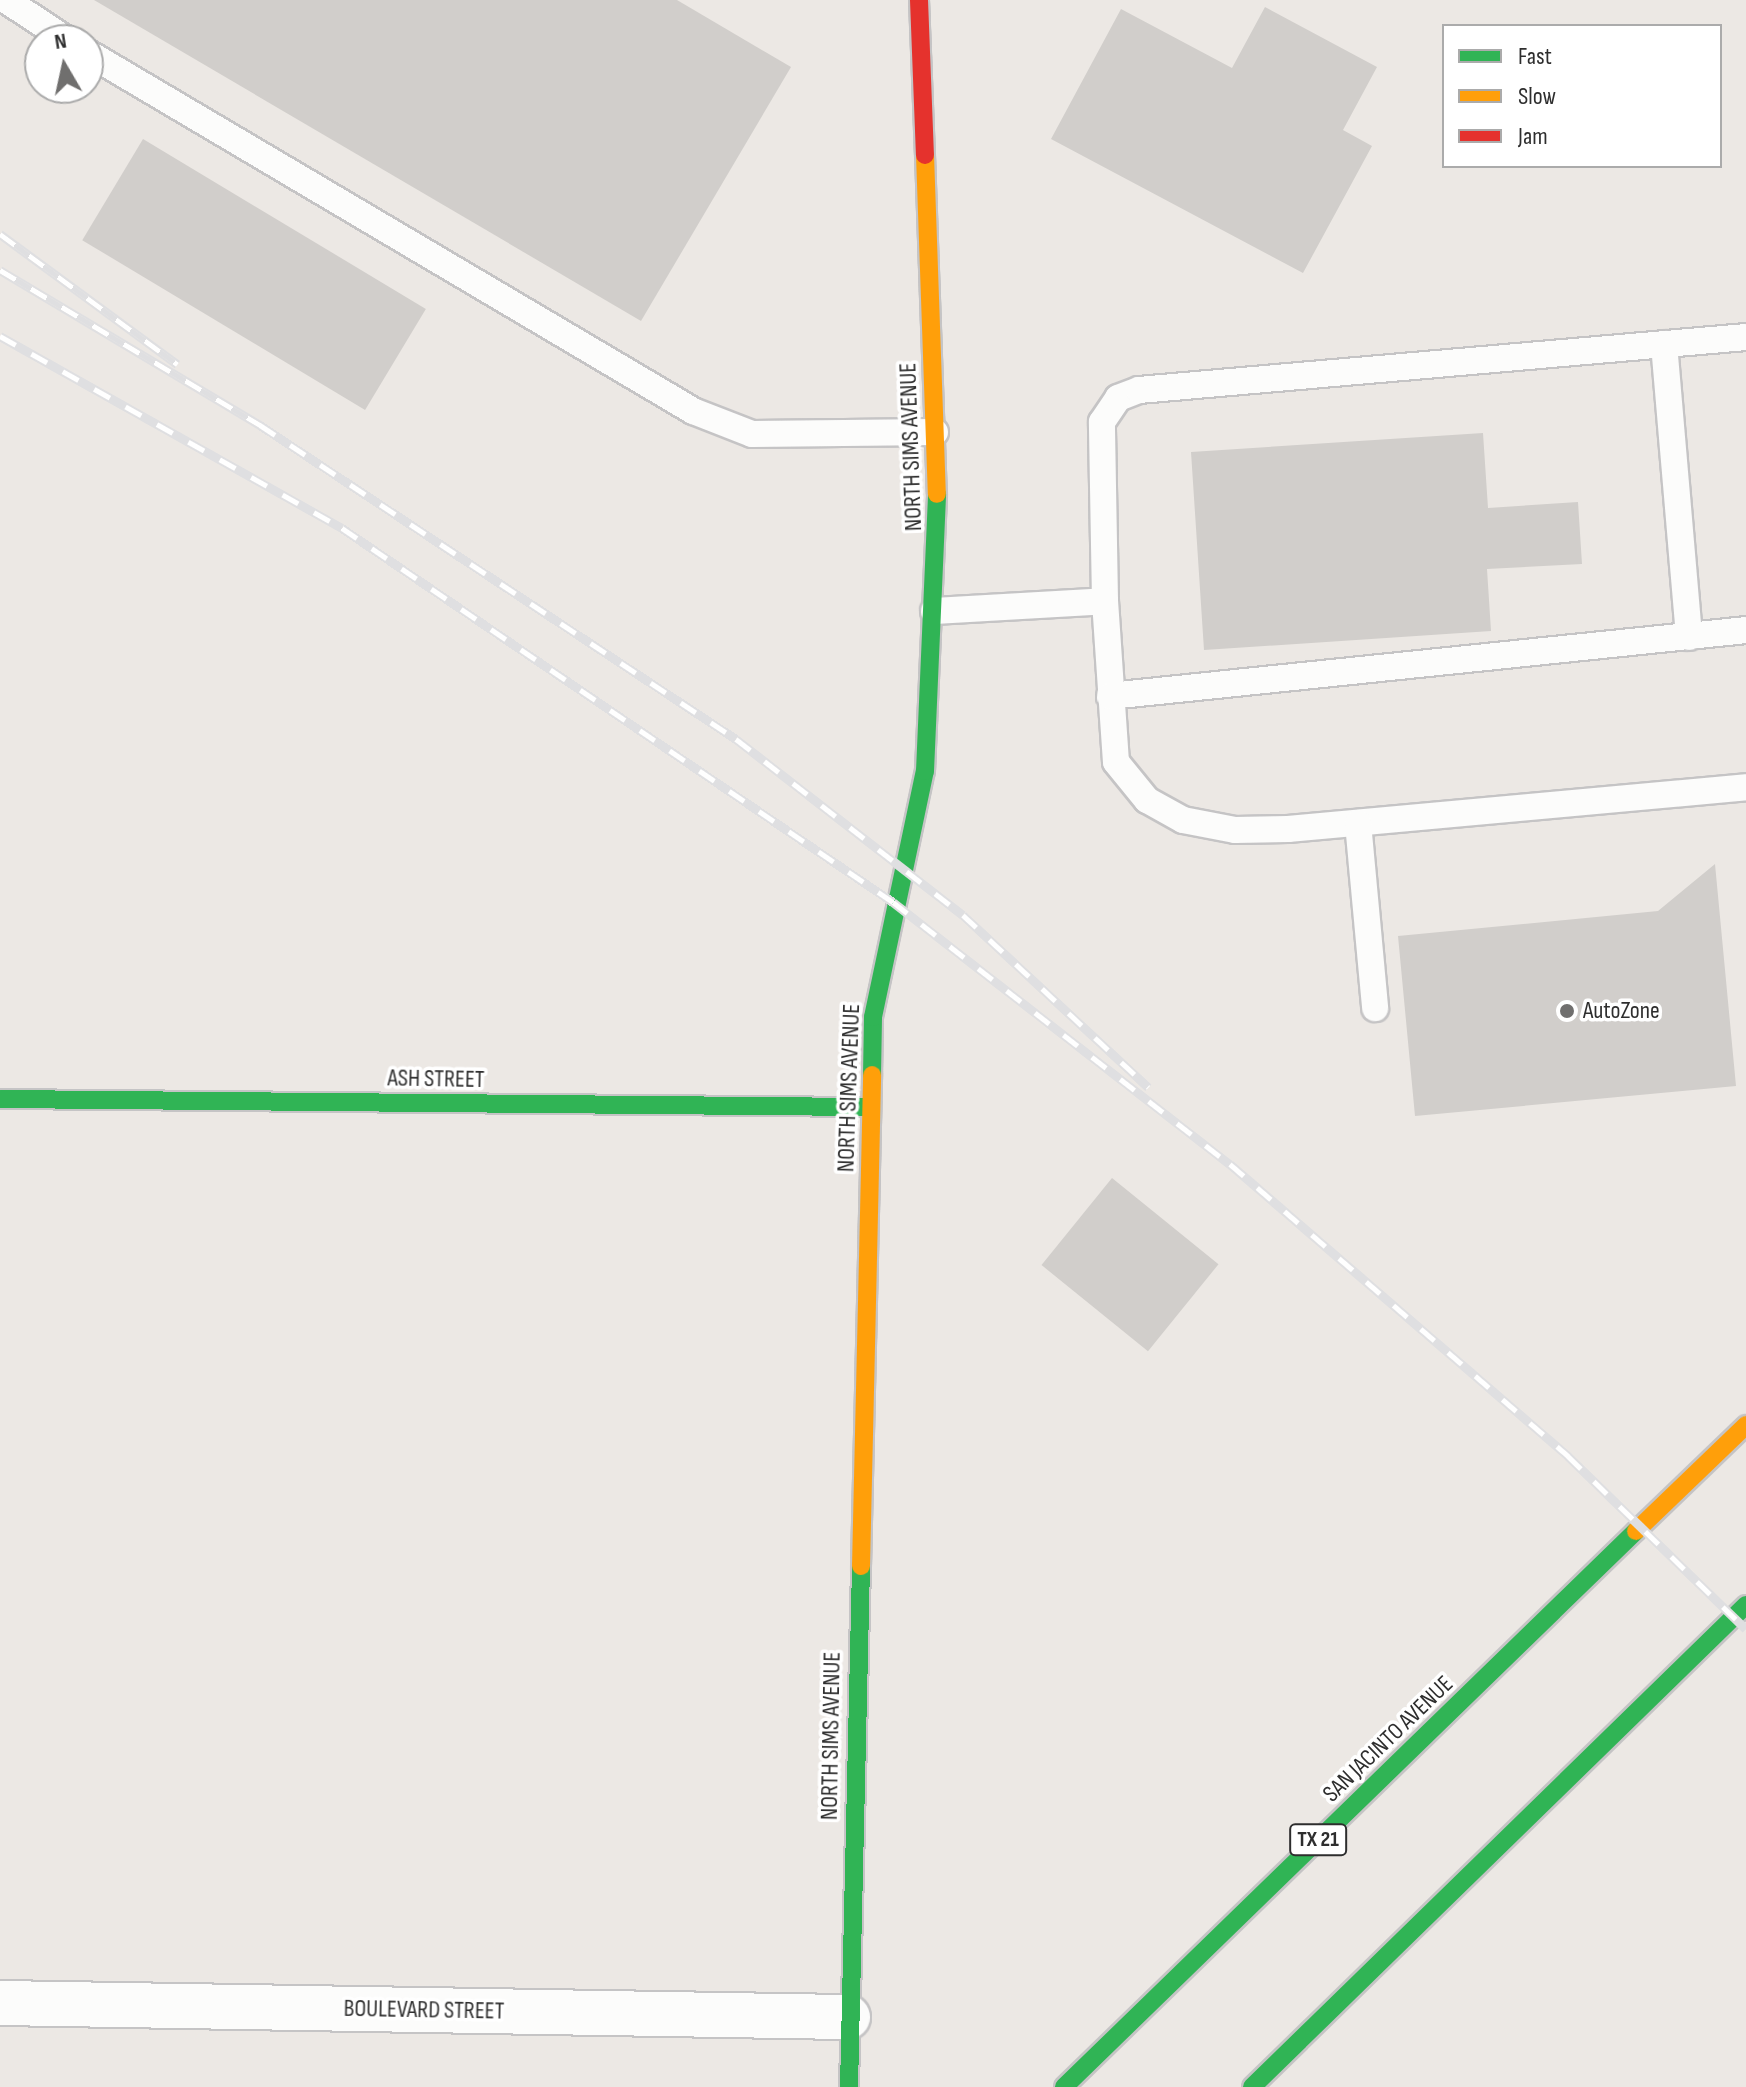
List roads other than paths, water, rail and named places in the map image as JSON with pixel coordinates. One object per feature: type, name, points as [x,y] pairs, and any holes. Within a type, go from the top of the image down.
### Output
[{"type":"main road","name":"NORTH SIMS AVENUE","points":[[849,2087],[848,2017],[873,1017],[925,771],[934,611],[935,432],[919,0]]},
{"type":"main road","name":"ASH STREET","points":[[0,1099],[871,1107]]},
{"type":"main road","name":"SAN JACINTO AVENUE","points":[[1064,2087],[1746,1425]]},
{"type":"main road","points":[[1252,2087],[1746,1605]]},
{"type":"street","name":"BOULEVARD STREET","points":[[0,2003],[848,2017]]},
{"type":"lane","points":[[6,0],[43,24]]},
{"type":"lane","points":[[104,62],[693,411],[752,434],[935,432]]},
{"type":"lane","points":[[1746,337],[1139,390],[1118,398],[1102,422],[1105,601],[1116,762],[1147,800],[1183,820],[1235,830],[1358,823],[1746,787]]},
{"type":"lane","points":[[1664,344],[1689,637]]},
{"type":"lane","points":[[934,611],[1105,601]]},
{"type":"lane","points":[[1110,696],[1746,630]]},
{"type":"lane","points":[[1358,823],[1375,1008]]},
{"type":"railway","points":[[0,234],[177,364]]},
{"type":"railway","points":[[0,270],[260,425],[736,739],[963,915],[1148,1087]]},
{"type":"railway","points":[[0,336],[342,528],[893,902],[1230,1164],[1568,1456],[1746,1629]]},
{"type":"place","name":"AutoZone","points":[[1567,1011]]}]
